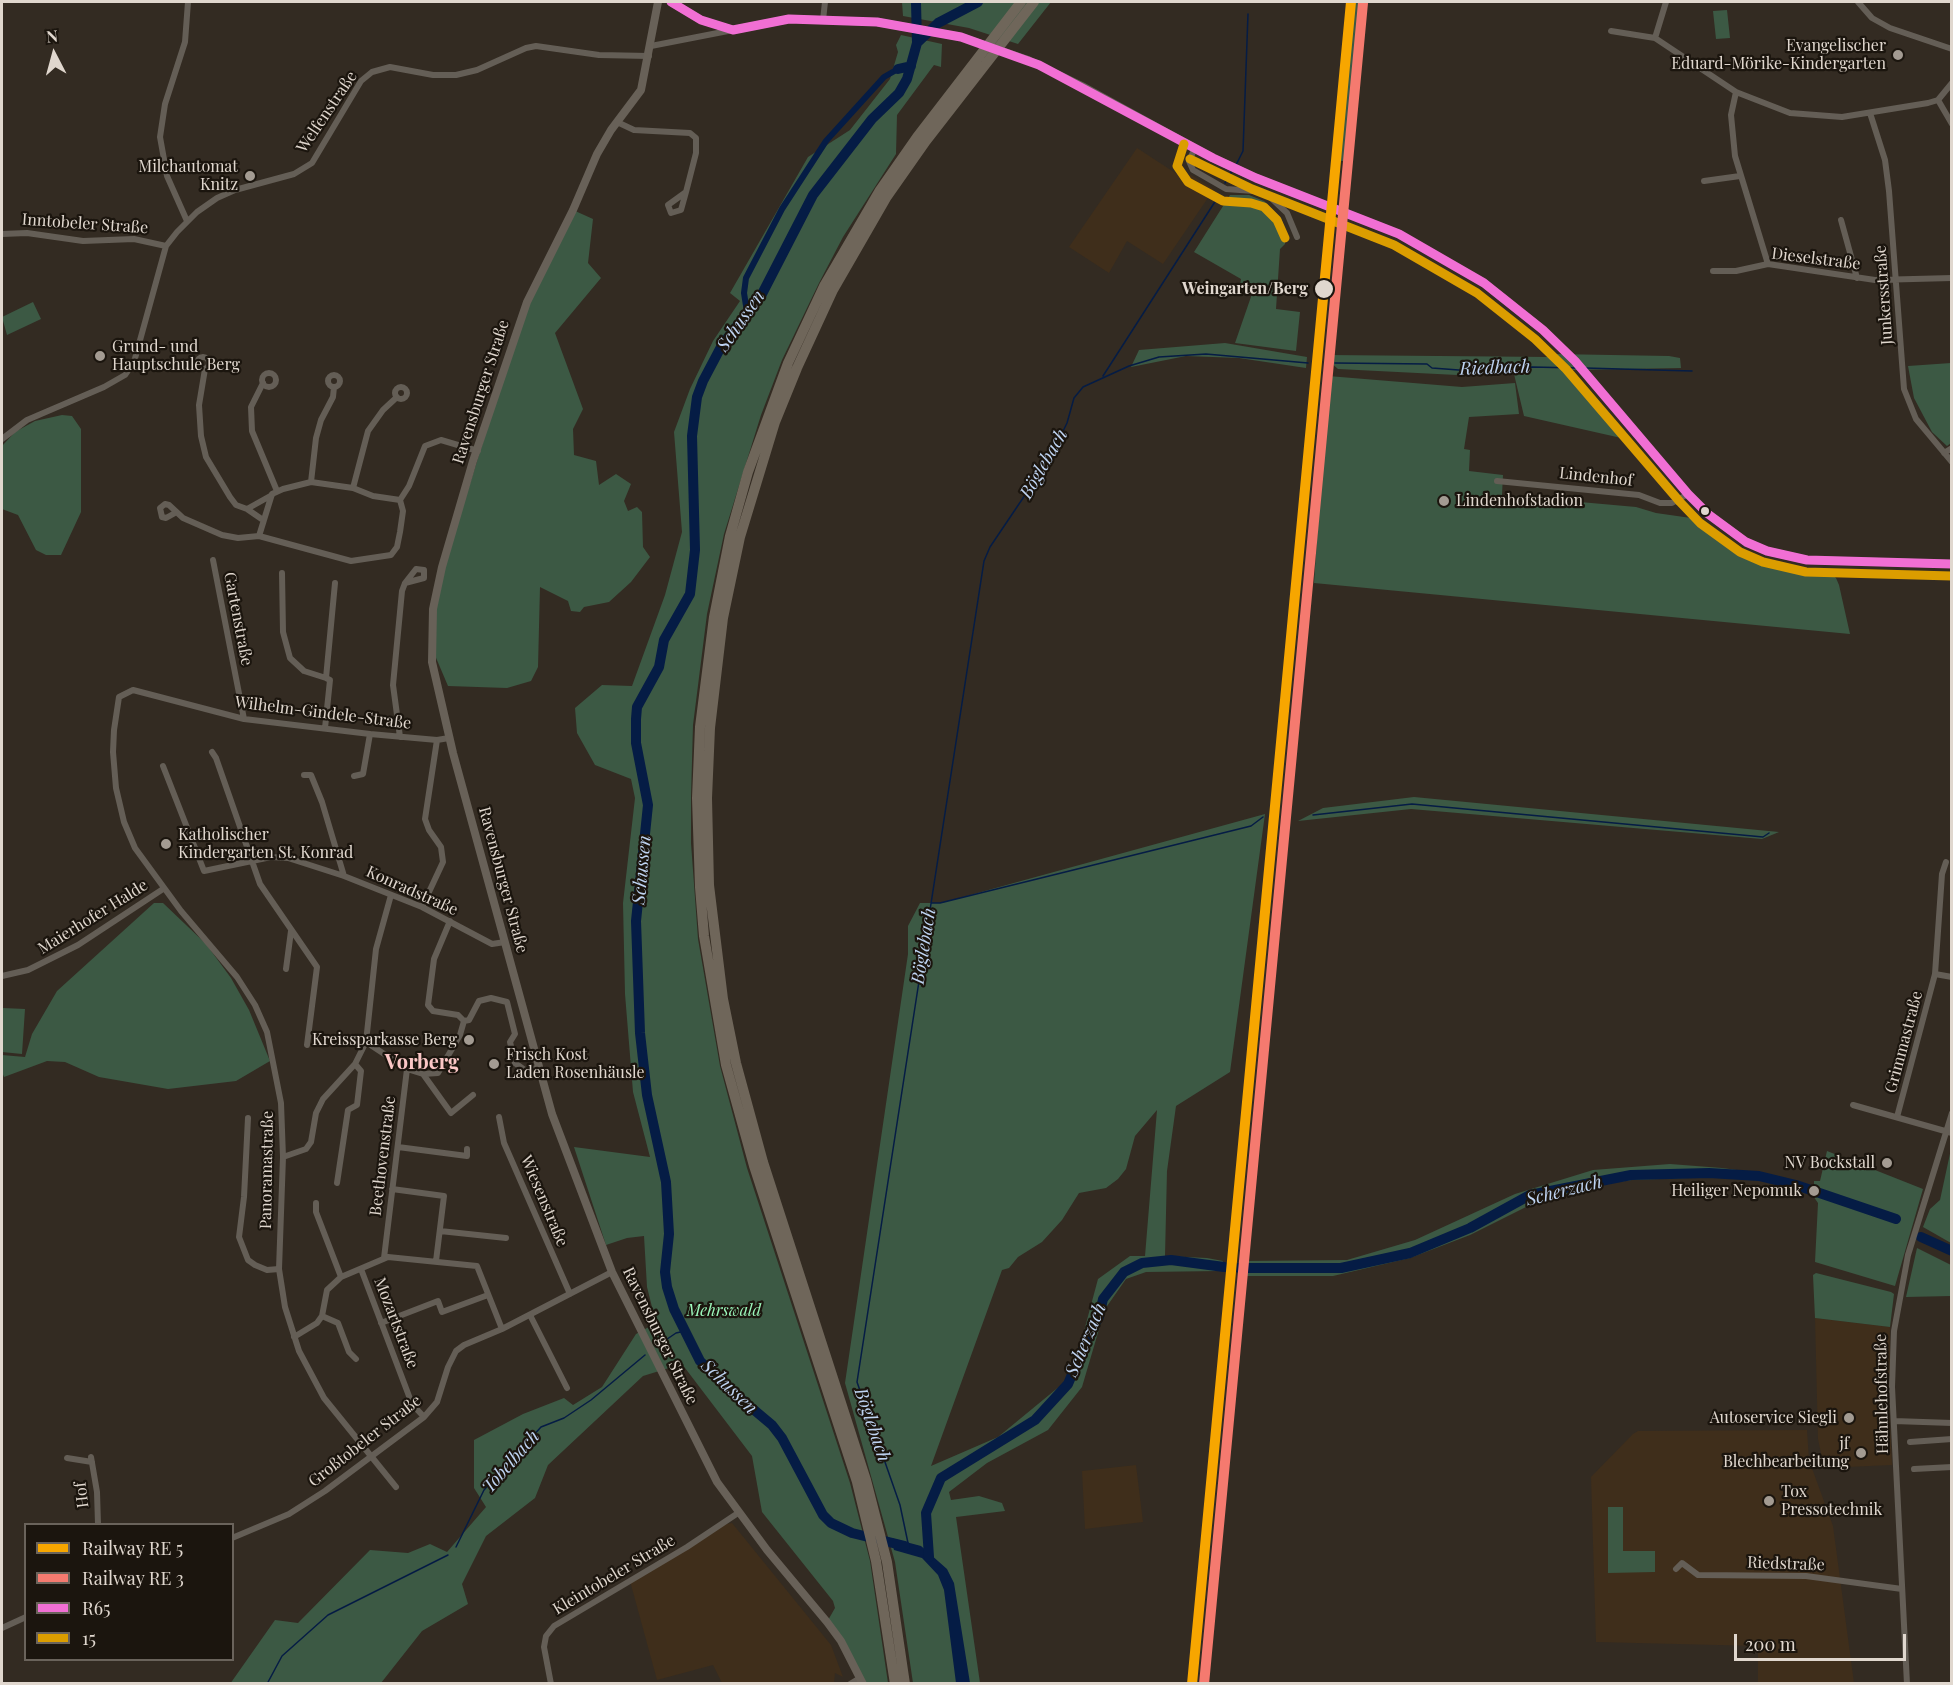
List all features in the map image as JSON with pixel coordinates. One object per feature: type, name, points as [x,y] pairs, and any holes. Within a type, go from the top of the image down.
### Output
[{"type":"highway","points":[[870,1513],[745,1136],[717,1022],[704,936],[698,842],[700,727],[705,675],[730,536],[767,418],[797,343],[844,249],[880,190],[917,137],[1021,2]]},
{"type":"highway","points":[[905,1683],[881,1561],[844,1408],[763,1162],[736,1063],[723,999],[708,864],[707,798],[715,676],[723,618],[740,537],[758,475],[797,368],[833,290],[886,198],[926,141],[1034,2]]},
{"type":"highway","points":[[881,1561],[895,1683]]},
{"type":"main road","name":"Ravensburger Straße","points":[[658,2],[641,90],[617,122],[593,162],[573,210],[527,302],[445,556],[432,617],[432,662],[449,738],[539,1067],[573,1173],[612,1272],[698,1447],[738,1513],[827,1622],[861,1681]]},
{"type":"street","points":[[187,221],[167,176],[160,137],[165,104],[185,42],[188,2]]},
{"type":"street","points":[[671,2],[701,20],[733,30]]},
{"type":"street","points":[[823,20],[825,2]]},
{"type":"street","points":[[1655,38],[1666,2]]},
{"type":"street","points":[[1858,2],[1872,18],[1890,28],[1952,49]]},
{"type":"street","points":[[651,46],[663,41],[789,19],[877,22],[961,37],[1028,60],[1082,86],[1234,168],[1357,216],[1436,253],[1508,301],[1575,361],[1688,494],[1728,530],[1746,542],[1786,556],[1836,562],[1952,564]]},
{"type":"street","points":[[1611,31],[1655,38],[1736,92],[1790,113],[1822,117],[1870,113],[1938,100],[1952,83]]},
{"type":"street","name":"Welfenstraße","points":[[2,439],[27,420],[104,387],[125,375],[134,362],[166,246],[187,221],[217,198],[235,190],[294,174],[312,162],[361,81],[372,72],[390,67],[433,75],[456,75],[477,70],[526,48],[536,46],[599,55],[649,56]]},
{"type":"street","points":[[1736,92],[1731,115],[1740,176],[1768,264]]},
{"type":"street","points":[[1938,100],[1952,124]]},
{"type":"street","name":"Junkersstraße","points":[[1870,113],[1884,160],[1898,280],[1904,389],[1916,419],[1952,462]]},
{"type":"street","points":[[617,122],[634,130],[690,133],[698,147],[686,192]]},
{"type":"street","points":[[1195,148],[1189,161],[1193,170],[1226,189],[1254,191],[1270,197],[1287,213],[1297,237]]},
{"type":"street","points":[[1704,181],[1740,176]]},
{"type":"street","points":[[1841,220],[1857,278]]},
{"type":"street","name":"Inntobeler Straße","points":[[2,234],[27,233],[83,241],[134,239],[166,246]]},
{"type":"street","name":"Dieselstraße","points":[[1713,271],[1736,271],[1768,264],[1857,278],[1898,280],[1952,278]]},
{"type":"street","points":[[205,369],[199,405],[201,436],[206,457],[236,505],[247,509],[263,520]]},
{"type":"street","points":[[259,537],[263,520],[275,493],[252,431],[251,407],[263,383]]},
{"type":"street","points":[[311,482],[316,438],[321,420],[333,397],[334,387]]},
{"type":"street","points":[[353,488],[368,431],[383,410],[397,397]]},
{"type":"street","points":[[175,513],[222,535],[238,538],[259,537],[351,561],[386,556],[395,552],[397,547],[403,511],[400,500],[409,486],[422,451],[430,442],[441,440],[478,451]]},
{"type":"street","points":[[1944,453],[1952,448]]},
{"type":"street","name":"Lindenhof","points":[[1497,481],[1639,495],[1660,503],[1672,503],[1688,494]]},
{"type":"street","points":[[247,509],[275,493],[311,482],[353,488],[373,496],[400,500]]},
{"type":"street","name":"Gartenstraße","points":[[213,560],[244,719]]},
{"type":"street","points":[[282,573],[283,632],[290,658],[304,671],[330,680],[325,728]]},
{"type":"street","points":[[326,678],[335,583]]},
{"type":"street","points":[[400,737],[393,686],[402,591],[405,583]]},
{"type":"street","name":"Wilhelm-Gindele-Straße","points":[[124,693],[133,690],[244,719],[400,737],[437,740],[449,738]]},
{"type":"street","name":"Panoramastraße","points":[[124,693],[119,697],[113,752],[117,794],[132,842],[163,888],[221,956],[255,1005],[274,1056],[281,1103],[283,1157],[279,1269],[285,1307],[294,1337],[308,1370],[324,1398],[370,1458],[396,1487]]},
{"type":"street","points":[[354,776],[363,774],[370,734]]},
{"type":"street","points":[[422,907],[443,862],[441,847],[429,830],[425,819],[437,740]]},
{"type":"street","points":[[212,752],[260,884],[317,967],[307,1045]]},
{"type":"street","name":"Konradstraße","points":[[163,766],[204,871],[252,860],[288,858],[344,876],[422,907],[492,944],[505,942]]},
{"type":"street","points":[[304,775],[311,775],[322,802],[344,876]]},
{"type":"street","name":"Grimmastraße","points":[[1897,1117],[1935,974],[1942,874],[1946,862]]},
{"type":"street","name":"Maierhofer Halde","points":[[2,976],[28,970],[78,945],[163,888]]},
{"type":"street","points":[[283,1157],[306,1149],[311,1142],[316,1113],[323,1099],[355,1064],[366,1042],[376,949],[391,895]]},
{"type":"street","points":[[450,921],[434,959],[428,1005],[433,1011],[459,1015],[464,1021]]},
{"type":"street","points":[[286,969],[291,930]]},
{"type":"street","name":"Grimmastraße","points":[[1935,974],[1952,977]]},
{"type":"street","points":[[464,1021],[469,1020],[479,1000],[491,998],[507,1002],[515,1034],[510,1042],[515,1063],[525,1071],[539,1067]]},
{"type":"street","points":[[366,1042],[407,1069],[423,1074],[438,1073],[460,1035],[464,1021]]},
{"type":"street","points":[[337,1183],[348,1110],[357,1105],[361,1071],[355,1064]]},
{"type":"street","name":"Beethovenstraße","points":[[384,1258],[407,1069]]},
{"type":"street","points":[[423,1074],[451,1113],[474,1095]]},
{"type":"street","points":[[1853,1106],[1948,1132]]},
{"type":"street","name":"Hähnlehofstraße","points":[[1907,1683],[1892,1360],[1900,1290],[1952,1113]]},
{"type":"street","name":"Wiesenstraße","points":[[499,1117],[504,1143],[570,1294]]},
{"type":"street","points":[[248,1118],[240,1237],[248,1260],[267,1270],[279,1269]]},
{"type":"street","points":[[398,1148],[467,1155],[467,1149]]},
{"type":"street","points":[[392,1189],[444,1196],[436,1261]]},
{"type":"street","points":[[316,1203],[316,1212],[342,1277]]},
{"type":"street","points":[[440,1231],[506,1238]]},
{"type":"street","points":[[294,1337],[317,1323],[322,1316],[327,1290],[342,1277],[384,1258],[477,1266],[502,1329]]},
{"type":"street","name":"Mozartstraße","points":[[361,1269],[412,1404],[424,1417]]},
{"type":"street","name":"Großtobeler Straße","points":[[234,1537],[290,1514],[424,1417],[437,1401],[448,1366],[456,1351],[469,1342],[502,1329],[612,1272]]},
{"type":"street","points":[[381,1323],[438,1301],[442,1312],[488,1295]]},
{"type":"street","points":[[530,1315],[567,1388]]},
{"type":"street","points":[[322,1316],[338,1323],[349,1352],[356,1359]]},
{"type":"street","points":[[1894,1421],[1952,1423]]},
{"type":"street","points":[[1910,1442],[1952,1439]]},
{"type":"street","name":"Hof","points":[[67,1458],[92,1460],[97,1492],[98,1523]]},
{"type":"street","points":[[1914,1469],[1952,1467]]},
{"type":"street","name":"Kleintobeler Straße","points":[[551,1683],[544,1647],[546,1636],[554,1626],[687,1547],[738,1513]]},
{"type":"street","name":"Riedstraße","points":[[1676,1569],[1682,1563],[1698,1575],[1806,1576],[1902,1589]]},
{"type":"street","points":[[2,1628],[24,1618]]},
{"type":"street","points":[[850,1683],[861,1681]]},
{"type":"shaded area","points":[[1137,148],[1183,178],[1191,175],[1214,189],[1163,264],[1127,241],[1109,273],[1069,247]]},
{"type":"shaded area","points":[[1815,1318],[1890,1327],[1889,1407],[1892,1465],[1824,1468],[1818,1439]]},
{"type":"shaded area","points":[[1807,1430],[1809,1460],[1833,1526],[1854,1683],[1758,1683],[1758,1646],[1596,1642],[1591,1477],[1633,1434],[1638,1431]]},
{"type":"shaded area","points":[[1136,1465],[1143,1522],[1085,1529],[1082,1471]]},
{"type":"shaded area","points":[[732,1523],[831,1645],[843,1677],[835,1673],[834,1683],[722,1683],[713,1665],[657,1680],[630,1581],[721,1525]]},
{"type":"green space","points":[[902,2],[1051,2],[1018,44],[969,28],[903,16]]},
{"type":"green space","points":[[1355,2],[1365,2],[1347,161],[1340,161]]},
{"type":"green space","points":[[1727,10],[1730,38],[1716,39],[1713,11]]},
{"type":"green space","name":"Mehrswald","points":[[901,35],[942,44],[941,67],[934,65],[897,115],[896,154],[843,237],[819,283],[782,360],[761,415],[724,534],[707,614],[693,725],[691,797],[691,843],[698,939],[720,1066],[747,1168],[850,1483],[870,1561],[888,1683],[863,1683],[827,1622],[835,1608],[833,1601],[762,1512],[752,1456],[682,1364],[643,1376],[548,1465],[535,1498],[486,1536],[462,1584],[468,1604],[422,1631],[381,1683],[230,1684],[275,1620],[298,1623],[370,1550],[408,1553],[430,1544],[447,1552],[486,1507],[474,1488],[474,1440],[523,1414],[564,1398],[573,1405],[602,1387],[636,1334],[656,1323],[647,1287],[644,1236],[627,1238],[606,1245],[574,1147],[650,1157],[633,1092],[625,994],[623,903],[635,798],[631,779],[595,765],[577,733],[575,708],[602,685],[632,686],[665,595],[682,532],[674,432],[690,389],[713,341],[740,301],[730,293],[808,157],[850,130],[890,79],[898,52],[896,45]]},
{"type":"green space","points":[[1230,195],[1249,195],[1264,201],[1281,218],[1285,229],[1285,244],[1280,249],[1276,309],[1300,312],[1296,351],[1235,343],[1253,291],[1240,285],[1241,279],[1194,252]]},
{"type":"green space","points":[[573,210],[593,219],[588,263],[601,278],[555,333],[583,409],[573,429],[574,455],[596,461],[599,485],[616,474],[631,484],[624,501],[628,511],[637,507],[642,512],[643,547],[650,557],[631,582],[609,602],[584,607],[580,612],[571,611],[568,601],[540,587],[538,667],[531,681],[507,688],[448,686],[431,646],[436,592],[527,302]]},
{"type":"green space","points":[[33,302],[41,319],[7,335],[2,317]]},
{"type":"green space","points":[[1225,343],[1307,357],[1306,368],[1239,358],[1186,356],[1131,367],[1139,350]]},
{"type":"green space","points":[[1554,354],[1669,356],[1680,358],[1681,368],[1572,370],[1630,440],[1524,416],[1514,374],[1457,375],[1338,369],[1330,362],[1328,355],[1549,357]]},
{"type":"green space","points":[[1951,363],[1951,443],[1947,446],[1932,432],[1914,398],[1908,366]]},
{"type":"green space","name":"Lindenhofstadion","points":[[1328,376],[1462,387],[1515,383],[1519,414],[1469,417],[1464,449],[1470,450],[1469,471],[1503,475],[1502,495],[1636,507],[1656,513],[1691,518],[1741,550],[1771,563],[1831,574],[1839,585],[1850,634],[1314,583]]},
{"type":"green space","points":[[62,415],[72,416],[81,429],[81,512],[61,555],[46,555],[36,550],[18,515],[2,509],[2,446],[15,432],[35,421]]},
{"type":"green space","points":[[1414,797],[1779,832],[1762,839],[1411,809],[1298,821],[1323,808]]},
{"type":"green space","points":[[1265,814],[1230,1072],[1176,1106],[1167,1171],[1165,1256],[1223,1261],[1219,1271],[1146,1272],[1126,1279],[1105,1309],[1082,1387],[1048,1430],[987,1463],[949,1492],[951,1500],[979,1496],[1002,1503],[1005,1511],[956,1517],[980,1683],[913,1683],[895,1562],[845,1383],[908,954],[908,926],[920,903],[941,903]],"holes":[[[1157,1110],[1145,1256],[1130,1256],[1098,1279],[1077,1357],[1066,1381],[998,1437],[931,1466],[1002,1270],[1009,1268],[1018,1257],[1042,1242],[1062,1220],[1079,1193],[1106,1188],[1118,1179],[1126,1169],[1135,1136]]]},
{"type":"green space","points":[[154,903],[163,903],[206,944],[231,978],[249,1010],[270,1061],[236,1081],[168,1089],[99,1077],[65,1062],[47,1061],[4,1077],[2,1055],[25,1057],[32,1034],[57,991]]},
{"type":"green space","points":[[3,1008],[25,1009],[22,1054],[2,1052]]},
{"type":"green space","points":[[1951,1149],[1952,1243],[1923,1227],[1930,1209],[1940,1200]]},
{"type":"green space","points":[[1827,1151],[1923,1189],[1895,1286],[1815,1262],[1818,1203],[1811,1193],[1765,1181],[1716,1177],[1632,1180],[1593,1186],[1528,1206],[1470,1235],[1410,1258],[1333,1276],[1239,1276],[1239,1268],[1244,1261],[1347,1260],[1415,1240],[1515,1194],[1593,1170],[1670,1164],[1722,1168],[1759,1173],[1814,1187],[1814,1181],[1820,1181]]},
{"type":"green space","points":[[1917,1248],[1951,1265],[1951,1296],[1906,1297]]},
{"type":"green space","points":[[1816,1273],[1894,1294],[1890,1327],[1815,1318],[1813,1275]]},
{"type":"green space","points":[[1608,1507],[1623,1507],[1623,1551],[1655,1551],[1655,1572],[1608,1573]]},
{"type":"water","points":[[891,1538],[921,1546],[947,1569],[954,1583],[970,1683],[956,1683],[944,1590],[938,1575],[922,1558],[894,1550]]},
{"type":"waterway","name":"Schussen","points":[[905,1546],[852,1533],[831,1523],[823,1515],[782,1438],[772,1425],[700,1361],[674,1309],[665,1272],[669,1234],[666,1182],[647,1095],[640,1033],[636,921],[648,805],[636,743],[636,719],[637,707],[659,667],[664,640],[690,594],[695,550],[692,436],[697,397],[703,381],[722,345],[762,294],[813,195],[872,119],[899,93],[907,79],[917,43],[916,2]]},
{"type":"waterway","points":[[917,43],[938,23],[978,2]]},
{"type":"waterway","points":[[1236,165],[1243,151],[1248,14]]},
{"type":"waterway","points":[[898,69],[911,66]]},
{"type":"waterway","points":[[747,312],[744,293],[746,278],[782,209],[826,141],[884,77],[898,69]]},
{"type":"waterway","points":[[1225,183],[1232,171]]},
{"type":"waterway","points":[[1103,376],[1218,197]]},
{"type":"waterway","name":"Böglebach","points":[[908,1543],[900,1505],[857,1382],[984,561],[990,547],[1050,458],[1067,423],[1074,398],[1083,387],[1129,366],[1159,357],[1206,354],[1308,363]]},
{"type":"waterway","name":"Riedbach","points":[[1335,363],[1427,364],[1432,368],[1472,371],[1532,367],[1577,368]]},
{"type":"waterway","name":"Riedbach","points":[[1585,368],[1692,371]]},
{"type":"waterway","points":[[1313,815],[1412,804],[1763,837],[1769,833]]},
{"type":"waterway","points":[[932,903],[940,903],[1251,826],[1263,817]]},
{"type":"waterway","name":"Scherzach","points":[[1239,1268],[1341,1268],[1410,1253],[1470,1228],[1530,1195],[1631,1175],[1709,1173],[1759,1176],[1796,1185],[1896,1219]]},
{"type":"waterway","name":"Scherzach","points":[[1921,1237],[1952,1251]]},
{"type":"waterway","name":"Scherzach","points":[[929,1557],[926,1513],[941,1478],[1035,1420],[1068,1384],[1099,1317],[1103,1299],[1124,1272],[1142,1263],[1171,1260],[1224,1267]]},
{"type":"waterway","name":"Tobelbach","points":[[657,1346],[676,1333],[685,1331]]},
{"type":"waterway","name":"Tobelbach","points":[[456,1547],[484,1490],[541,1427],[564,1418],[591,1400],[645,1355]]},
{"type":"waterway","name":"Tobelbach","points":[[267,1684],[282,1656],[328,1615],[448,1555]]},
{"type":"transit line","name":"R65","points":[[671,2],[701,20],[733,30],[789,19],[877,22],[961,37],[1039,65],[1213,158],[1256,178],[1399,234],[1484,283],[1543,330],[1575,361],[1688,494],[1708,514],[1746,542],[1767,551],[1807,560],[1952,564]]},
{"type":"transit line","points":[[1192,1684],[1351,2]]},
{"type":"transit line","points":[[1204,1684],[1363,3]]},
{"type":"transit line","name":"15","points":[[1184,144],[1177,166],[1188,182],[1223,201],[1251,203],[1264,207],[1277,220],[1285,238]]},
{"type":"transit line","name":"15","points":[[1190,159],[1252,189],[1394,245],[1477,293],[1535,339],[1566,369],[1680,502],[1700,523],[1740,552],[1763,562],[1806,572],[1952,576]]},
{"type":"place","name":"Evangelischer Eduard-Mörike-Kindergarten","points":[[1898,55]]},
{"type":"place","name":"Milchautomat Knitz","points":[[250,176]]},
{"type":"place","name":"Weingarten/Berg","points":[[1324,289]]},
{"type":"place","name":"Grund- und Hauptschule Berg","points":[[100,356]]},
{"type":"place","name":"Lindenhofstadion","points":[[1444,501]]},
{"type":"place","name":"Katholischer Kindergarten St. Konrad","points":[[166,844]]},
{"type":"place","name":"Kreissparkasse Berg","points":[[469,1040]]},
{"type":"place","name":"Frisch Kost Laden Rosenhäusle","points":[[494,1064]]},
{"type":"place","name":"NV Bockstall","points":[[1887,1163]]},
{"type":"place","name":"Heiliger Nepomuk","points":[[1814,1191]]},
{"type":"place","name":"Autoservice Siegli","points":[[1849,1418]]},
{"type":"place","name":"jf Blechbearbeitung","points":[[1861,1453]]},
{"type":"place","name":"Tox Pressotechnik","points":[[1769,1501]]},
{"type":"district","name":"Vorberg","points":[[422,1063]]}]
